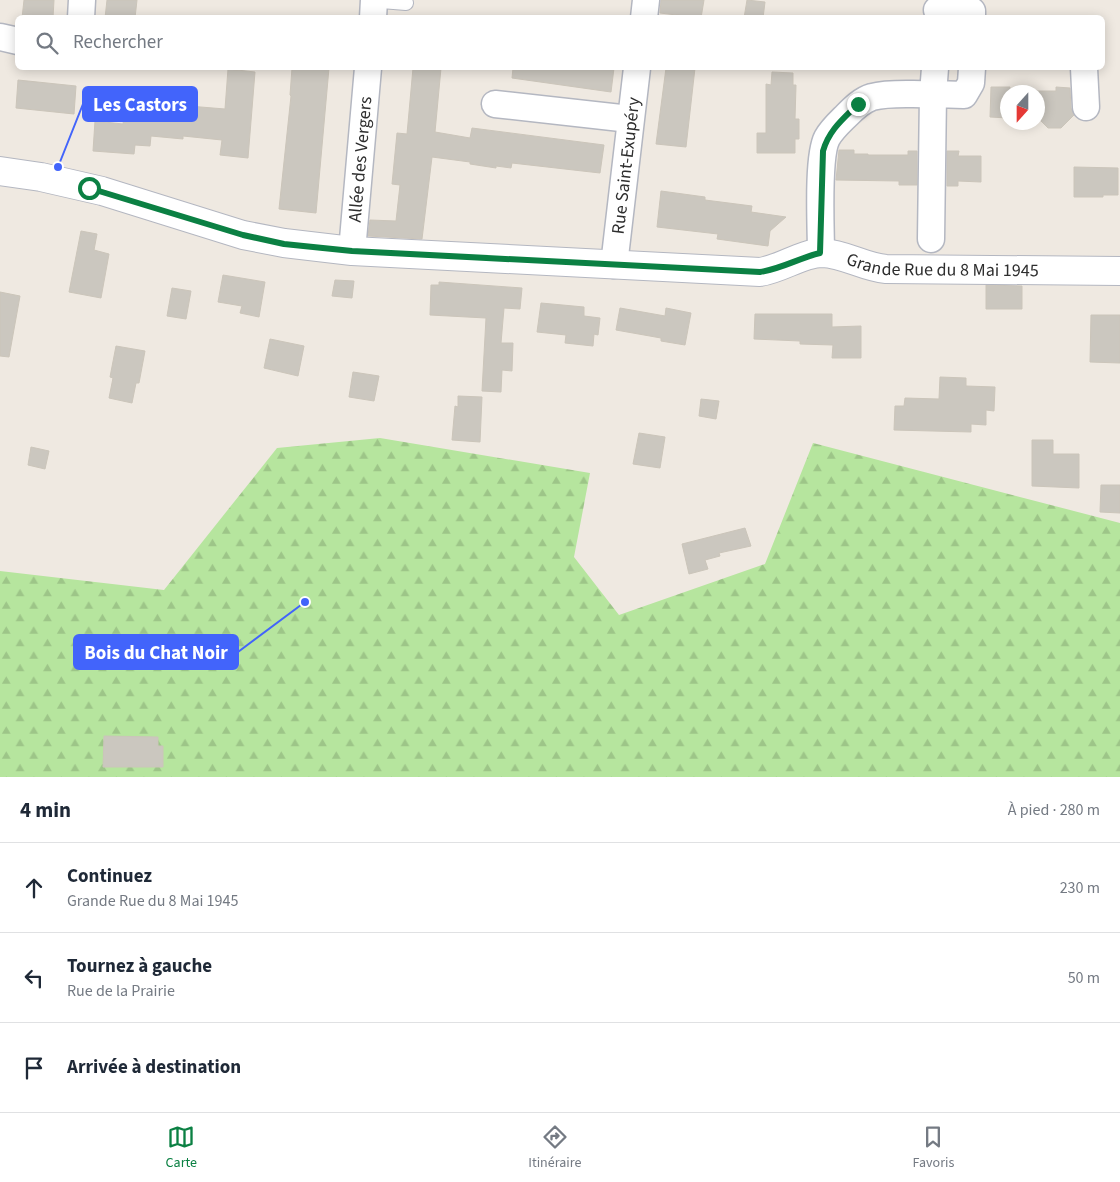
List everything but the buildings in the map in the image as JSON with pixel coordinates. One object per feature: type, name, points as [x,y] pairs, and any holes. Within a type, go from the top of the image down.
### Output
[{"type":"main road","name":"Grande Rue du 8 Mai 1945","points":[[0,171],[41,177],[102,191],[243,235],[284,244],[352,251],[760,272],[771,271],[820,253],[838,254],[864,265],[886,269],[1120,271]]},
{"type":"street","points":[[81,15],[82,0]]},
{"type":"street","points":[[373,15],[374,0]]},
{"type":"street","points":[[644,15],[646,0]]},
{"type":"street","points":[[935,9],[972,10],[972,15]]},
{"type":"street","points":[[0,37],[15,40]]},
{"type":"street","name":"Allée des Vergers","points":[[352,251],[368,70]]},
{"type":"street","name":"Rue Saint-Exupéry","points":[[614,265],[637,70]]},
{"type":"street","points":[[931,239],[935,70]]},
{"type":"street","points":[[820,253],[823,151],[827,139],[833,130],[858,104],[870,98],[934,94],[964,95],[971,83],[972,70]]},
{"type":"street","points":[[1084,70],[1086,107]]},
{"type":"street","points":[[495,104],[630,120]]},
{"type":"lane","points":[[368,0],[406,3]]},
{"type":"green space","points":[[380,438],[590,473],[574,557],[619,615],[765,564],[813,443],[1120,523],[1120,777],[0,777],[0,571],[164,590],[277,448]]},
{"type":"place","name":"Les Castors","points":[[58,167]]},
{"type":"place","name":"Bois du Chat Noir","points":[[305,602]]},
{"type":"route","points":[[89,188],[243,235],[284,244],[352,251],[760,272],[771,271],[820,253],[823,151],[827,139],[833,130],[858,104]]}]
